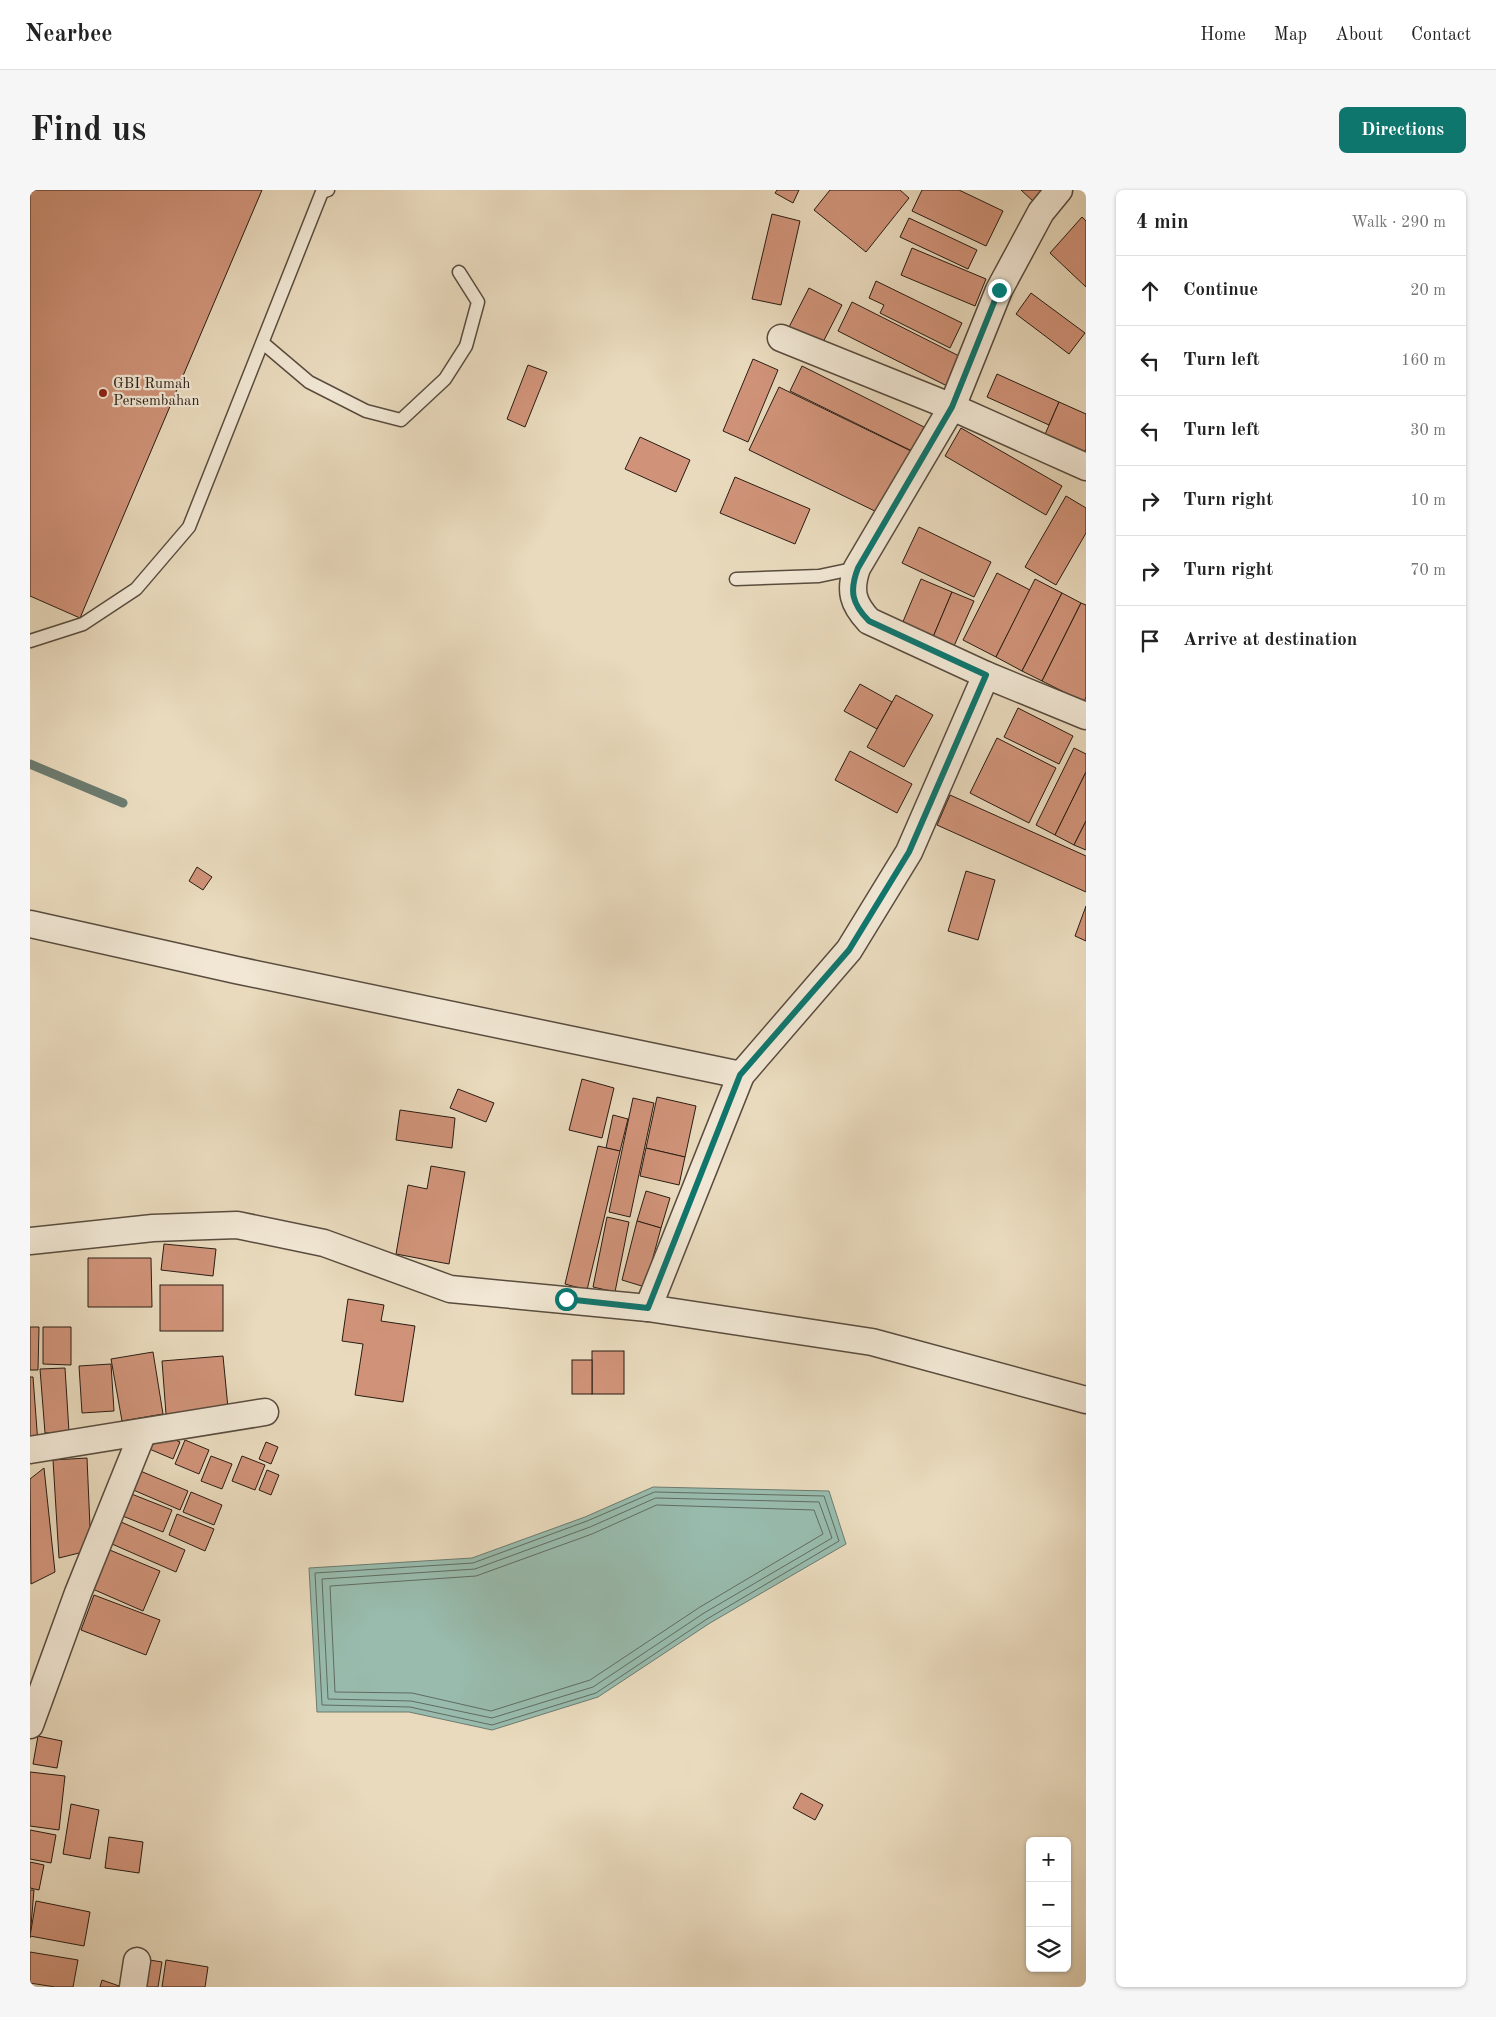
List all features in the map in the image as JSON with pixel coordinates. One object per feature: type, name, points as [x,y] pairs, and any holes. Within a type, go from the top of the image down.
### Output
[{"type":"street","points":[[1059,190],[1041,212],[999,290],[952,407],[858,568],[854,578],[853,598],[858,610],[869,621],[986,675],[1086,716]]},
{"type":"street","points":[[781,338],[952,407],[1086,467]]},
{"type":"street","points":[[648,1308],[740,1075],[849,950],[909,852],[986,675]]},
{"type":"street","points":[[30,924],[236,970],[740,1075]]},
{"type":"street","points":[[30,1241],[153,1228],[237,1225],[324,1243],[450,1289],[648,1308],[872,1342],[1077,1397]]},
{"type":"street","points":[[30,1450],[265,1412]]},
{"type":"street","points":[[30,1725],[78,1593],[143,1432]]},
{"type":"street","points":[[134,1987],[137,1960]]},
{"type":"lane","points":[[30,641],[82,624],[136,589],[189,527],[322,192],[328,190]]},
{"type":"lane","points":[[263,343],[309,382],[366,411],[401,420],[445,379],[466,346],[478,302],[459,272]]},
{"type":"lane","points":[[736,579],[819,576],[858,568]]},
{"type":"water","points":[[653,1487],[829,1491],[846,1544],[710,1623],[598,1697],[492,1730],[409,1712],[317,1712],[309,1568],[472,1558],[585,1517]]},
{"type":"building","name":"GBI Rumah Persembahan","points":[[30,190],[262,190],[80,618],[30,596]]},
{"type":"building","points":[[777,190],[799,190],[793,203],[775,193]]},
{"type":"building","points":[[830,190],[900,190],[909,198],[866,252],[814,210]]},
{"type":"building","points":[[922,190],[959,190],[1003,211],[986,246],[912,211]]},
{"type":"building","points":[[1021,190],[1044,190],[1034,202]]},
{"type":"building","points":[[772,214],[800,221],[781,305],[752,299]]},
{"type":"building","points":[[1082,217],[1086,221],[1086,287],[1050,253]]},
{"type":"building","points":[[909,218],[977,250],[968,269],[900,237]]},
{"type":"building","points":[[912,248],[986,279],[975,306],[901,275]]},
{"type":"building","points":[[876,281],[962,323],[950,348],[880,313],[884,305],[869,298]]},
{"type":"building","points":[[809,288],[842,305],[820,348],[787,331]]},
{"type":"building","points":[[1031,293],[1085,333],[1069,354],[1016,314]]},
{"type":"building","points":[[852,302],[969,361],[955,390],[838,331]]},
{"type":"building","points":[[753,359],[778,370],[748,442],[723,431]]},
{"type":"building","points":[[528,365],[547,372],[525,427],[507,419]]},
{"type":"building","points":[[802,366],[924,427],[912,451],[790,391]]},
{"type":"building","points":[[997,374],[1059,402],[1049,425],[987,397]]},
{"type":"building","points":[[779,387],[913,452],[883,515],[749,450]]},
{"type":"building","points":[[1059,402],[1086,414],[1086,449],[1079,464],[1040,446]]},
{"type":"building","points":[[961,428],[1062,486],[1046,515],[945,456]]},
{"type":"building","points":[[640,437],[690,460],[676,492],[625,469]]},
{"type":"building","points":[[735,477],[810,509],[795,544],[720,513]]},
{"type":"building","points":[[1066,496],[1086,508],[1086,533],[1056,585],[1025,567]]},
{"type":"building","points":[[919,527],[991,562],[974,597],[902,563]]},
{"type":"building","points":[[997,573],[1030,590],[996,657],[963,640]]},
{"type":"building","points":[[921,579],[952,592],[933,637],[902,624]]},
{"type":"building","points":[[1035,579],[1062,593],[1022,671],[996,657]]},
{"type":"building","points":[[952,592],[974,601],[954,646],[933,637]]},
{"type":"building","points":[[1062,593],[1081,603],[1042,681],[1022,671]]},
{"type":"building","points":[[1081,603],[1086,605],[1086,697],[1084,702],[1042,681]]},
{"type":"building","points":[[860,684],[892,702],[877,729],[844,711]]},
{"type":"building","points":[[896,695],[933,715],[904,767],[867,747]]},
{"type":"building","points":[[1018,708],[1073,736],[1059,764],[1004,737]]},
{"type":"building","points":[[997,738],[1056,768],[1029,823],[970,793]]},
{"type":"building","points":[[1074,748],[1086,754],[1086,772],[1055,835],[1036,825]]},
{"type":"building","points":[[850,751],[912,784],[897,813],[835,780]]},
{"type":"building","points":[[1086,772],[1086,821],[1074,845],[1055,835]]},
{"type":"building","points":[[950,795],[1086,856],[1086,892],[937,825]]},
{"type":"building","points":[[1086,821],[1086,850],[1074,845]]},
{"type":"building","points":[[197,867],[212,877],[203,890],[189,881]]},
{"type":"building","points":[[966,871],[995,880],[978,940],[948,931]]},
{"type":"building","points":[[1086,906],[1086,941],[1075,936]]},
{"type":"building","points":[[582,1079],[614,1088],[602,1138],[569,1130]]},
{"type":"building","points":[[458,1089],[494,1103],[486,1122],[450,1108]]},
{"type":"building","points":[[657,1097],[696,1106],[685,1157],[646,1148]]},
{"type":"building","points":[[633,1098],[654,1103],[630,1217],[609,1212]]},
{"type":"building","points":[[400,1110],[455,1118],[452,1148],[396,1140]]},
{"type":"building","points":[[613,1115],[628,1119],[620,1151],[606,1148]]},
{"type":"building","points":[[598,1146],[620,1151],[587,1290],[565,1284]]},
{"type":"building","points":[[646,1148],[685,1157],[679,1185],[640,1176]]},
{"type":"building","points":[[431,1166],[465,1172],[449,1264],[396,1254],[408,1185],[427,1189]]},
{"type":"building","points":[[646,1191],[670,1198],[661,1228],[637,1221]]},
{"type":"building","points":[[607,1217],[629,1222],[615,1292],[593,1287]]},
{"type":"building","points":[[637,1221],[661,1228],[645,1287],[622,1280]]},
{"type":"building","points":[[164,1244],[216,1249],[213,1276],[161,1270]]},
{"type":"building","points":[[88,1258],[151,1258],[152,1307],[88,1307]]},
{"type":"building","points":[[160,1285],[223,1285],[223,1331],[160,1331]]},
{"type":"building","points":[[348,1299],[384,1305],[381,1321],[415,1326],[403,1402],[355,1395],[363,1344],[342,1341]]},
{"type":"building","points":[[30,1327],[39,1327],[38,1370],[30,1370]]},
{"type":"building","points":[[43,1327],[71,1327],[71,1365],[43,1364]]},
{"type":"building","points":[[592,1351],[624,1351],[624,1394],[592,1394]]},
{"type":"building","points":[[153,1352],[163,1414],[122,1421],[111,1359]]},
{"type":"building","points":[[223,1356],[228,1408],[166,1414],[162,1361]]},
{"type":"building","points":[[572,1360],[592,1360],[592,1394],[572,1394]]},
{"type":"building","points":[[111,1364],[114,1411],[82,1413],[79,1366]]},
{"type":"building","points":[[65,1368],[69,1432],[45,1433],[40,1369]]},
{"type":"building","points":[[30,1377],[33,1377],[38,1444],[30,1444]]},
{"type":"building","points":[[154,1431],[180,1442],[173,1459],[147,1448]]},
{"type":"building","points":[[185,1440],[209,1450],[199,1474],[175,1464]]},
{"type":"building","points":[[266,1442],[278,1447],[271,1464],[259,1459]]},
{"type":"building","points":[[211,1456],[232,1464],[222,1489],[201,1481]]},
{"type":"building","points":[[242,1456],[265,1465],[255,1490],[232,1481]]},
{"type":"building","points":[[87,1458],[91,1550],[59,1558],[53,1460]]},
{"type":"building","points":[[44,1468],[55,1572],[31,1584],[30,1479]]},
{"type":"building","points":[[138,1470],[188,1491],[180,1510],[131,1489]]},
{"type":"building","points":[[267,1470],[279,1475],[271,1495],[259,1490]]},
{"type":"building","points":[[191,1492],[222,1505],[214,1525],[183,1512]]},
{"type":"building","points":[[129,1493],[172,1510],[163,1532],[120,1515]]},
{"type":"building","points":[[177,1514],[214,1529],[205,1551],[169,1535]]},
{"type":"building","points":[[121,1522],[185,1550],[176,1572],[112,1544]]},
{"type":"building","points":[[105,1548],[160,1571],[143,1611],[88,1587]]},
{"type":"building","points":[[94,1595],[160,1620],[146,1655],[81,1630]]},
{"type":"building","points":[[38,1736],[62,1741],[57,1768],[33,1764]]},
{"type":"building","points":[[30,1772],[65,1776],[59,1830],[30,1826]]},
{"type":"building","points":[[801,1793],[823,1805],[815,1820],[793,1808]]},
{"type":"building","points":[[71,1804],[99,1810],[90,1859],[63,1854]]},
{"type":"building","points":[[30,1830],[56,1835],[51,1863],[30,1859]]},
{"type":"building","points":[[109,1837],[143,1842],[139,1873],[105,1868]]},
{"type":"building","points":[[30,1862],[44,1865],[39,1890],[30,1888]]},
{"type":"building","points":[[30,1890],[34,1890],[30,1938]]},
{"type":"building","points":[[36,1901],[90,1912],[84,1946],[30,1936]]},
{"type":"building","points":[[30,1952],[78,1960],[73,1987],[55,1987],[30,1983]]},
{"type":"building","points":[[143,1959],[162,1962],[158,1987],[138,1987]]},
{"type":"building","points":[[166,1960],[208,1967],[205,1987],[162,1987]]},
{"type":"building","points":[[102,1980],[122,1987],[100,1987]]},
{"type":"waterway","points":[[30,764],[123,803]]},
{"type":"place","name":"GBI Rumah Persembahan","points":[[103,393]]},
{"type":"route","points":[[566,1299],[648,1308],[740,1075],[849,950],[909,852],[986,675],[869,621],[858,610],[853,598],[854,578],[858,568],[952,407],[999,290]]}]
